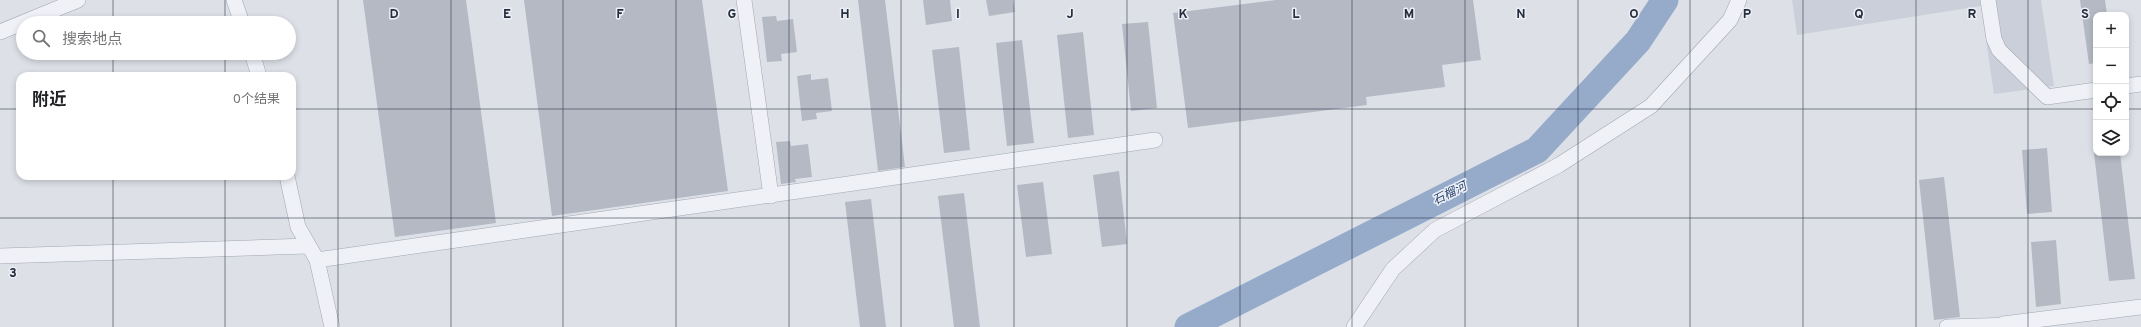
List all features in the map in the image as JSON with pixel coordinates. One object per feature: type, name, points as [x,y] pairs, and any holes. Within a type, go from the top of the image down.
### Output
[{"type":"street","points":[[39,16],[78,0]]},
{"type":"street","points":[[234,0],[240,16]]},
{"type":"street","points":[[744,0],[771,196]]},
{"type":"street","points":[[1354,327],[1393,269],[1435,230],[1559,165],[1651,106],[1730,20],[1739,0]]},
{"type":"street","points":[[1988,0],[1994,39],[1999,50],[2047,97],[2093,90]]},
{"type":"street","points":[[0,32],[16,25]]},
{"type":"street","points":[[254,60],[258,72]]},
{"type":"street","points":[[2129,86],[2141,84]]},
{"type":"street","points":[[317,260],[1155,140]]},
{"type":"street","points":[[288,180],[298,227],[317,260],[332,327]]},
{"type":"street","points":[[0,256],[308,246]]},
{"type":"street","points":[[1947,327],[2002,324],[2141,307]]},
{"type":"street","points":[[2002,324],[2027,327]]},
{"type":"shaded area","points":[[1792,0],[2041,0],[2054,86],[1994,94],[1981,6],[1797,35]]},
{"type":"building","points":[[363,0],[466,0],[496,223],[395,237]]},
{"type":"building","points":[[524,0],[702,0],[728,191],[552,216]]},
{"type":"building","points":[[858,0],[885,0],[905,167],[878,171]]},
{"type":"building","points":[[923,0],[950,0],[952,21],[926,25]]},
{"type":"building","points":[[986,0],[1013,0],[1015,12],[989,16]]},
{"type":"building","points":[[1276,0],[1473,0],[1481,60],[1442,65],[1445,87],[1366,97],[1367,105],[1188,128],[1173,13]]},
{"type":"building","points":[[2080,0],[2105,0],[2107,12],[2093,12],[2093,63],[2089,64]]},
{"type":"building","points":[[776,16],[777,21],[793,19],[797,52],[781,54],[782,61],[767,62],[762,17]]},
{"type":"building","points":[[1148,22],[1157,108],[1131,111],[1122,24]]},
{"type":"building","points":[[1083,32],[1094,135],[1068,138],[1057,35]]},
{"type":"building","points":[[1022,40],[1034,143],[1007,146],[996,43]]},
{"type":"building","points":[[959,47],[970,150],[944,153],[932,50]]},
{"type":"building","points":[[811,74],[811,80],[828,78],[832,111],[816,113],[817,119],[802,121],[797,76]]},
{"type":"building","points":[[790,141],[791,146],[808,144],[812,177],[795,179],[796,182],[781,184],[776,142]]},
{"type":"building","points":[[2047,148],[2052,212],[2027,214],[2022,150]]},
{"type":"building","points":[[2094,156],[2120,156],[2135,279],[2109,281]]},
{"type":"building","points":[[1119,171],[1127,244],[1102,247],[1093,175]]},
{"type":"building","points":[[1944,177],[1960,317],[1934,320],[1919,180]]},
{"type":"building","points":[[1043,182],[1052,254],[1026,257],[1017,185]]},
{"type":"building","points":[[964,193],[980,327],[954,327],[938,196]]},
{"type":"building","points":[[871,199],[886,327],[860,327],[845,202]]},
{"type":"building","points":[[2056,240],[2061,304],[2036,307],[2031,242]]},
{"type":"waterway","name":"石榴河","points":[[1188,327],[1537,150],[1638,41],[1665,0]]}]
